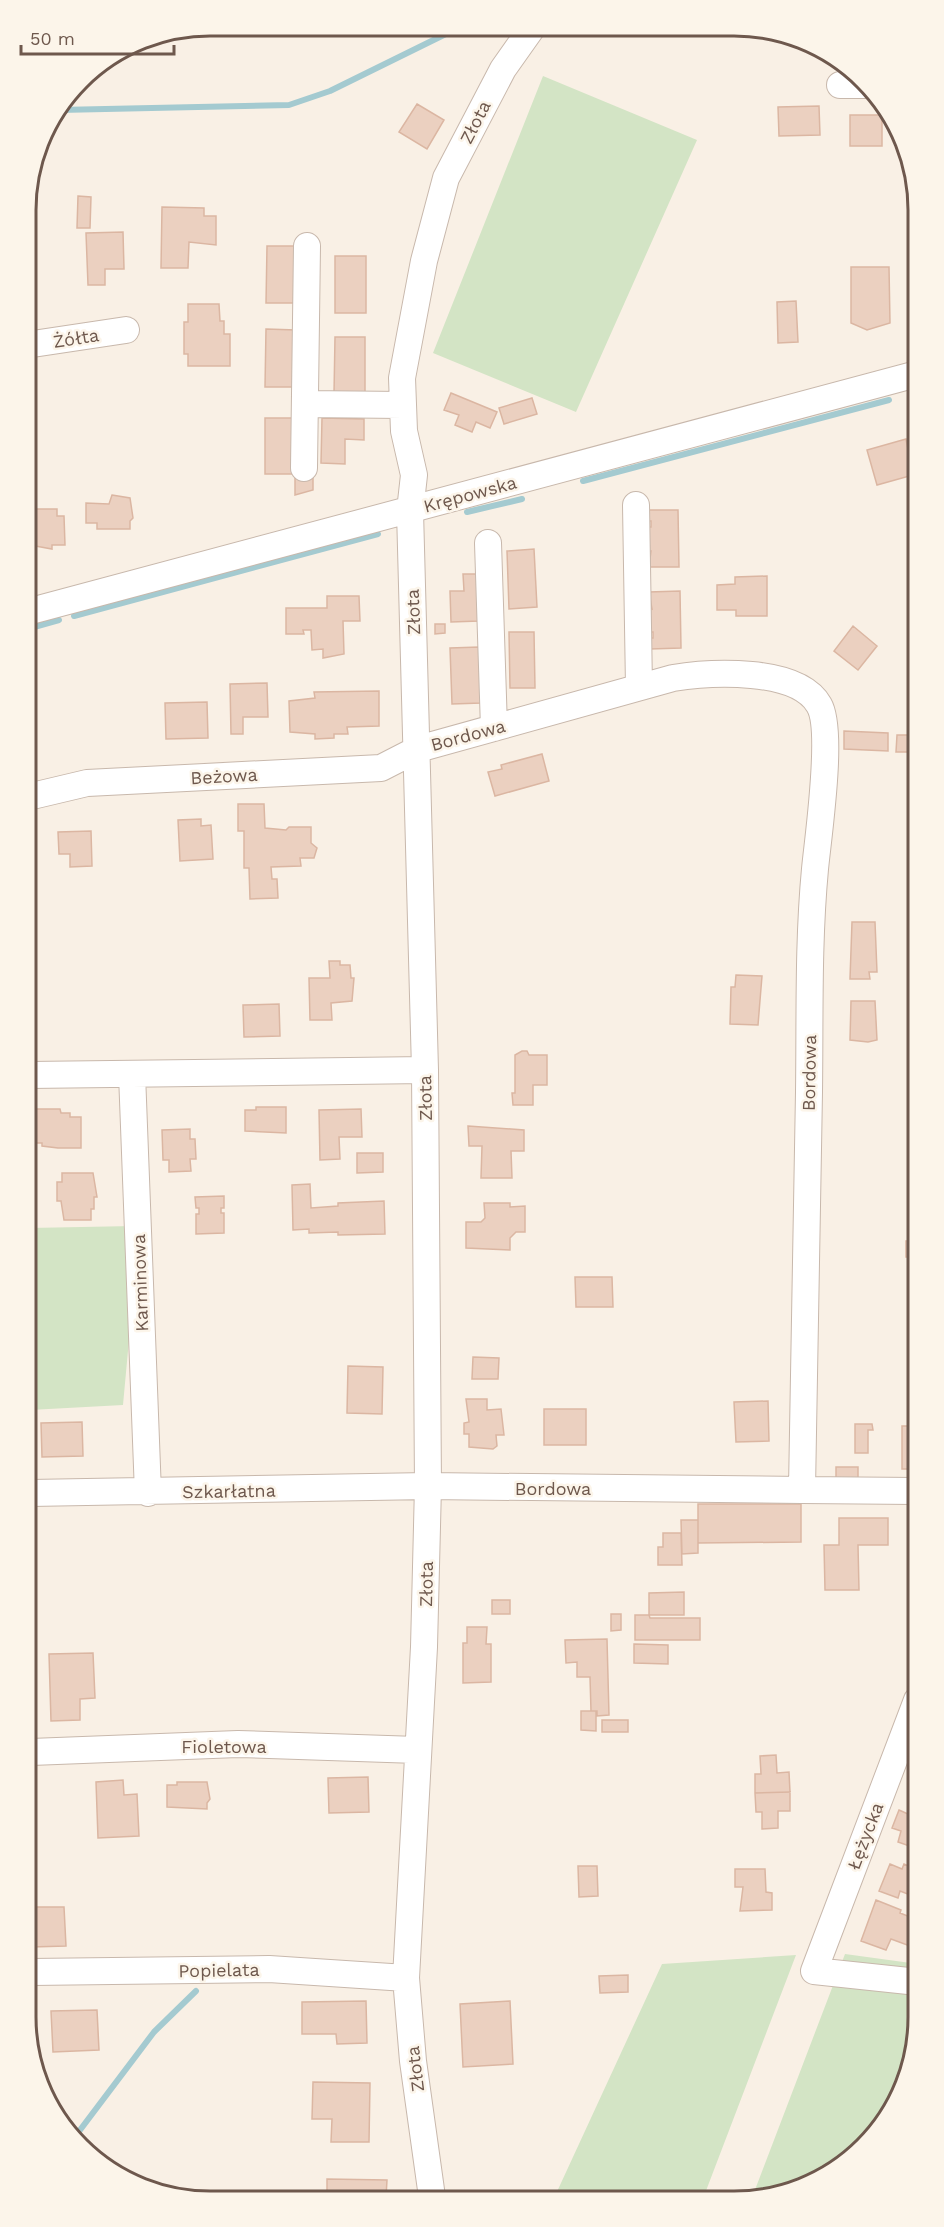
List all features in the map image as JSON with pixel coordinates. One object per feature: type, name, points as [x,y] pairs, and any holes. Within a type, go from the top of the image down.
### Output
[{"type":"street","name":"Złota","points":[[431,2191],[413,2061],[406,1978],[425,1635],[428,1486],[425,1070],[410,511],[414,475],[406,448],[402,378],[412,313],[446,178],[502,69],[526,36]]},
{"type":"street","points":[[840,86],[855,85]]},
{"type":"street","points":[[304,468],[307,246]]},
{"type":"street","name":"Żółta","points":[[36,344],[126,330]]},
{"type":"street","name":"Krępowska","points":[[36,610],[908,376]]},
{"type":"street","points":[[305,404],[403,405]]},
{"type":"street","points":[[636,505],[639,687]]},
{"type":"street","points":[[488,543],[494,728]]},
{"type":"street","name":"Bordowa","points":[[418,748],[639,687],[702,673],[735,674],[784,681],[810,692],[821,708],[825,734],[822,797],[812,897],[802,1490],[428,1486]]},
{"type":"street","name":"Beżowa","points":[[36,795],[87,783],[381,768],[418,748]]},
{"type":"street","points":[[36,1074],[425,1070]]},
{"type":"street","name":"Karminowa","points":[[132,1074],[148,1492]]},
{"type":"street","name":"Szkarłatna","points":[[36,1494],[428,1486]]},
{"type":"street","points":[[802,1490],[908,1491]]},
{"type":"street","name":"Łężycka","points":[[908,1725],[814,1971],[908,1981]]},
{"type":"street","name":"Fioletowa","points":[[36,1752],[238,1743],[417,1750]]},
{"type":"street","name":"Popielata","points":[[36,1972],[269,1969],[406,1978]]},
{"type":"green space","points":[[543,76],[697,140],[576,412],[433,353]]},
{"type":"green space","points":[[134,1226],[136,1264],[123,1405],[36,1410],[36,1228]]},
{"type":"green space","points":[[845,1954],[908,1963],[907,2039],[895,2083],[879,2113],[849,2148],[821,2168],[800,2178],[755,2190]]},
{"type":"green space","points":[[796,1955],[706,2191],[557,2191],[662,1964]]},
{"type":"building","points":[[417,104],[444,120],[427,149],[399,132]]},
{"type":"building","points":[[819,106],[820,135],[779,136],[778,107]]},
{"type":"building","points":[[850,115],[880,115],[882,119],[882,146],[850,146]]},
{"type":"building","points":[[78,196],[91,197],[90,228],[77,228]]},
{"type":"building","points":[[162,207],[204,208],[204,216],[216,216],[216,245],[189,242],[188,268],[161,268]]},
{"type":"building","points":[[123,232],[124,269],[105,269],[105,285],[88,285],[86,233]]},
{"type":"building","points":[[267,246],[297,246],[296,303],[266,303]]},
{"type":"building","points":[[335,256],[366,256],[366,313],[335,313]]},
{"type":"building","points":[[851,267],[889,267],[890,323],[867,330],[851,323]]},
{"type":"building","points":[[796,301],[798,342],[778,343],[777,302]]},
{"type":"building","points":[[188,304],[219,304],[220,321],[224,321],[224,334],[230,334],[230,366],[188,366],[188,354],[184,354],[184,322],[188,322]]},
{"type":"building","points":[[266,329],[296,330],[295,387],[265,387]]},
{"type":"building","points":[[335,337],[365,337],[365,394],[334,394]]},
{"type":"building","points":[[451,393],[497,412],[490,428],[476,422],[472,432],[455,425],[459,415],[444,410]]},
{"type":"building","points":[[532,398],[537,414],[504,424],[499,408]]},
{"type":"building","points":[[265,418],[295,418],[295,474],[265,474]]},
{"type":"building","points":[[322,418],[364,419],[364,440],[345,439],[345,464],[321,463]]},
{"type":"building","points":[[906,439],[908,476],[877,485],[867,450]]},
{"type":"building","points":[[295,476],[313,476],[313,490],[295,495]]},
{"type":"building","points":[[112,495],[130,498],[133,518],[130,521],[130,529],[97,529],[97,523],[86,523],[86,503],[109,504]]},
{"type":"building","points":[[36,509],[57,509],[57,516],[64,516],[65,545],[52,545],[52,549],[36,546]]},
{"type":"building","points":[[648,510],[678,510],[679,567],[649,567],[651,551],[648,551],[648,527],[651,527],[651,521],[648,521]]},
{"type":"building","points":[[534,549],[537,607],[509,609],[507,551]]},
{"type":"building","points":[[463,574],[478,574],[479,621],[451,622],[450,591],[464,591]]},
{"type":"building","points":[[767,576],[767,616],[736,616],[736,610],[717,610],[717,585],[735,584],[735,577]]},
{"type":"building","points":[[680,591],[681,648],[650,649],[650,638],[653,638],[653,632],[650,632],[650,608],[652,609],[649,592]]},
{"type":"building","points":[[327,596],[359,596],[360,621],[343,621],[344,654],[323,658],[323,649],[312,650],[311,630],[303,630],[304,634],[286,634],[286,608],[327,608]]},
{"type":"building","points":[[435,624],[445,624],[445,633],[435,634]]},
{"type":"building","points":[[853,626],[877,646],[858,670],[834,651]]},
{"type":"building","points":[[509,632],[534,632],[535,688],[510,688]]},
{"type":"building","points":[[479,647],[481,703],[452,704],[450,648]]},
{"type":"building","points":[[267,683],[268,717],[243,717],[243,734],[231,734],[230,684]]},
{"type":"building","points":[[379,691],[379,726],[347,727],[348,734],[334,734],[334,738],[315,739],[315,734],[290,732],[289,701],[315,698],[314,692]]},
{"type":"building","points":[[207,702],[208,738],[166,739],[165,703]]},
{"type":"building","points":[[844,731],[888,733],[888,751],[844,749]]},
{"type":"building","points":[[897,735],[908,735],[908,752],[896,752]]},
{"type":"building","points":[[542,754],[549,781],[495,796],[488,772],[502,769],[501,765]]},
{"type":"building","points":[[238,804],[264,804],[265,828],[286,830],[289,827],[311,827],[311,843],[317,848],[314,858],[300,858],[301,866],[271,867],[272,879],[277,879],[278,898],[250,899],[249,868],[244,868],[244,831],[238,831]]},
{"type":"building","points":[[201,819],[201,826],[211,825],[213,859],[180,861],[178,820]]},
{"type":"building","points":[[91,831],[92,866],[70,867],[70,854],[59,854],[58,832]]},
{"type":"building","points":[[852,922],[875,922],[877,972],[869,972],[870,979],[850,979]]},
{"type":"building","points":[[329,961],[340,961],[340,965],[350,965],[351,978],[354,978],[352,1001],[331,1003],[332,1020],[310,1020],[309,978],[330,978]]},
{"type":"building","points":[[736,975],[762,976],[758,1025],[730,1024],[731,987],[735,987]]},
{"type":"building","points":[[851,1001],[875,1001],[877,1040],[868,1042],[850,1040]]},
{"type":"building","points":[[279,1004],[280,1036],[244,1037],[243,1005]]},
{"type":"building","points":[[527,1051],[529,1055],[547,1055],[547,1085],[533,1085],[533,1105],[513,1105],[515,1055]]},
{"type":"building","points":[[256,1107],[286,1107],[286,1133],[245,1131],[245,1110],[256,1110]]},
{"type":"building","points":[[36,1109],[60,1109],[61,1113],[70,1113],[70,1117],[81,1117],[81,1148],[42,1146],[42,1143],[36,1143]]},
{"type":"building","points":[[361,1109],[362,1137],[339,1137],[340,1159],[320,1160],[319,1110]]},
{"type":"building","points":[[468,1126],[524,1130],[524,1151],[511,1151],[512,1178],[481,1178],[482,1146],[469,1146]]},
{"type":"building","points":[[190,1129],[190,1139],[195,1139],[196,1159],[190,1159],[191,1171],[169,1172],[169,1160],[163,1160],[162,1130]]},
{"type":"building","points":[[357,1153],[383,1153],[383,1172],[357,1173]]},
{"type":"building","points":[[62,1173],[93,1173],[97,1197],[94,1197],[91,1220],[64,1220],[61,1201],[57,1201],[57,1182],[62,1182]]},
{"type":"building","points":[[310,1184],[311,1208],[338,1206],[338,1203],[384,1201],[385,1234],[338,1235],[338,1232],[309,1233],[309,1229],[293,1230],[292,1185]]},
{"type":"building","points":[[224,1196],[224,1208],[221,1208],[221,1213],[224,1213],[224,1233],[196,1234],[196,1214],[199,1214],[199,1208],[196,1208],[195,1197]]},
{"type":"building","points":[[484,1203],[510,1203],[510,1207],[525,1206],[525,1232],[516,1232],[510,1238],[510,1250],[466,1248],[466,1222],[481,1222],[485,1218]]},
{"type":"building","points":[[906,1241],[908,1241],[908,1257],[906,1257]]},
{"type":"building","points":[[575,1277],[612,1277],[613,1307],[576,1307]]},
{"type":"building","points":[[473,1357],[499,1358],[498,1379],[472,1379]]},
{"type":"building","points":[[348,1366],[383,1367],[382,1414],[347,1413]]},
{"type":"building","points":[[466,1399],[487,1399],[487,1410],[501,1409],[504,1435],[496,1435],[497,1446],[493,1449],[469,1447],[469,1434],[464,1434],[464,1423],[469,1422]]},
{"type":"building","points":[[768,1401],[769,1441],[736,1442],[734,1402]]},
{"type":"building","points":[[544,1409],[586,1409],[586,1445],[544,1445]]},
{"type":"building","points":[[82,1422],[83,1456],[42,1457],[41,1423]]},
{"type":"building","points":[[855,1424],[872,1424],[873,1430],[868,1430],[868,1453],[855,1453]]},
{"type":"building","points":[[902,1426],[908,1426],[908,1469],[902,1469]]},
{"type":"building","points":[[836,1467],[858,1467],[858,1482],[836,1482]]},
{"type":"building","points":[[698,1504],[801,1504],[801,1542],[698,1543]]},
{"type":"building","points":[[839,1518],[888,1518],[888,1545],[858,1545],[859,1590],[825,1590],[824,1545],[839,1545]]},
{"type":"building","points":[[681,1520],[698,1520],[698,1553],[682,1554]]},
{"type":"building","points":[[663,1533],[681,1533],[682,1565],[658,1565],[658,1547],[663,1547]]},
{"type":"building","points":[[684,1592],[684,1615],[649,1615],[649,1593]]},
{"type":"building","points":[[492,1600],[510,1600],[510,1614],[492,1614]]},
{"type":"building","points":[[611,1614],[621,1614],[621,1630],[611,1631]]},
{"type":"building","points":[[635,1615],[649,1615],[650,1618],[700,1618],[700,1640],[635,1640]]},
{"type":"building","points":[[467,1627],[487,1627],[486,1644],[491,1644],[491,1682],[463,1683],[463,1643],[467,1643]]},
{"type":"building","points":[[607,1639],[609,1715],[597,1716],[597,1711],[591,1711],[590,1677],[577,1677],[577,1662],[566,1663],[565,1640]]},
{"type":"building","points":[[634,1644],[668,1645],[668,1664],[634,1663]]},
{"type":"building","points":[[93,1653],[95,1698],[80,1699],[80,1720],[51,1721],[49,1654]]},
{"type":"building","points":[[581,1711],[596,1711],[596,1731],[581,1730]]},
{"type":"building","points":[[602,1720],[628,1720],[628,1732],[602,1732]]},
{"type":"building","points":[[776,1755],[777,1773],[789,1772],[790,1792],[755,1793],[755,1774],[761,1774],[760,1756]]},
{"type":"building","points":[[368,1777],[369,1812],[329,1813],[328,1778]]},
{"type":"building","points":[[123,1780],[124,1795],[137,1794],[139,1836],[98,1838],[96,1782]]},
{"type":"building","points":[[177,1782],[207,1782],[210,1799],[207,1809],[167,1807],[167,1785],[177,1785]]},
{"type":"building","points":[[790,1792],[790,1811],[778,1811],[778,1828],[762,1829],[762,1812],[756,1812],[755,1793]]},
{"type":"building","points":[[899,1810],[908,1814],[908,1846],[898,1842],[901,1831],[892,1828]]},
{"type":"building","points":[[890,1864],[902,1869],[904,1864],[908,1866],[908,1894],[900,1891],[898,1898],[879,1891]]},
{"type":"building","points":[[578,1866],[597,1866],[598,1896],[579,1897]]},
{"type":"building","points":[[735,1869],[765,1869],[766,1892],[772,1893],[772,1910],[740,1911],[743,1887],[735,1887]]},
{"type":"building","points":[[876,1900],[901,1910],[900,1913],[908,1916],[908,1945],[891,1939],[886,1950],[861,1941]]},
{"type":"building","points":[[36,1907],[64,1907],[66,1946],[36,1947]]},
{"type":"building","points":[[628,1975],[628,1992],[600,1993],[599,1976]]},
{"type":"building","points":[[366,2001],[367,2043],[337,2044],[336,2034],[302,2034],[302,2002]]},
{"type":"building","points":[[510,2001],[513,2064],[463,2067],[460,2004]]},
{"type":"building","points":[[97,2010],[99,2050],[53,2052],[51,2011]]},
{"type":"building","points":[[313,2082],[370,2083],[369,2142],[331,2142],[332,2119],[312,2119]]},
{"type":"building","points":[[327,2179],[387,2180],[386,2191],[327,2191]]},
{"type":"waterway","points":[[68,110],[289,105],[330,91],[442,36]]},
{"type":"waterway","points":[[583,481],[889,400]]},
{"type":"waterway","points":[[467,512],[522,499]]},
{"type":"waterway","points":[[74,616],[378,534]]},
{"type":"waterway","points":[[36,626],[59,620]]},
{"type":"waterway","points":[[79,2131],[154,2032],[196,1991]]}]
